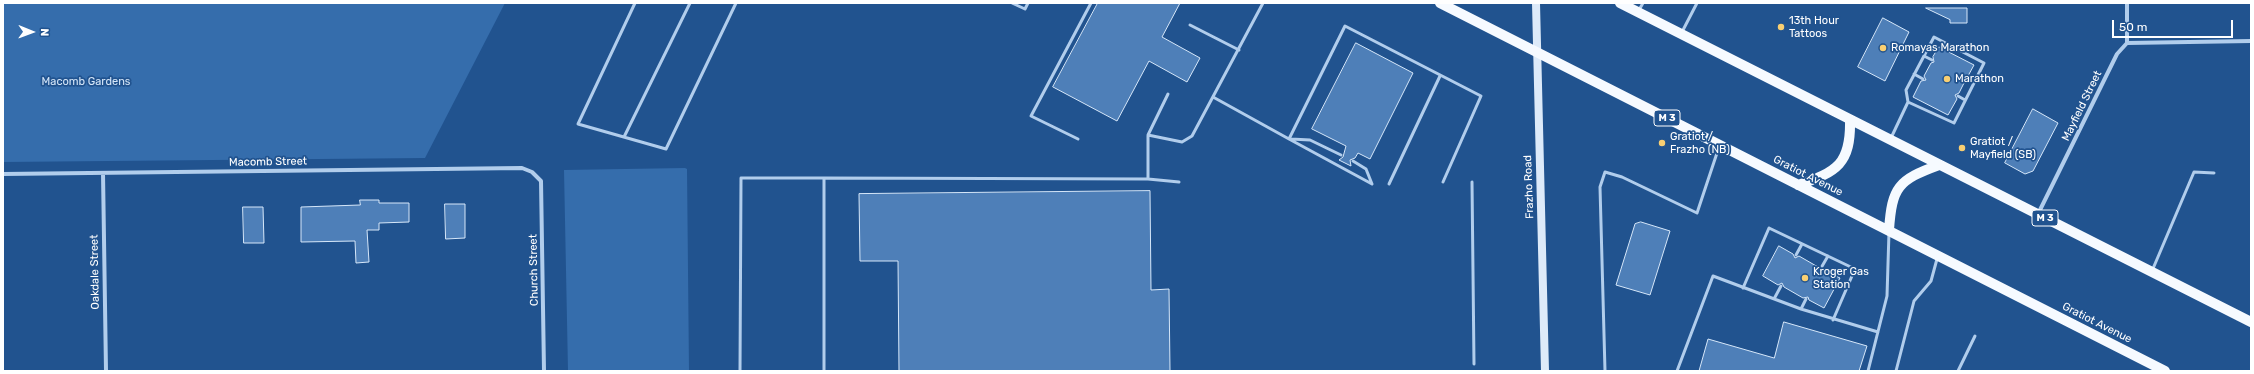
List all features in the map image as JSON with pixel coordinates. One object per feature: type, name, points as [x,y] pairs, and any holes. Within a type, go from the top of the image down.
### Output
[{"type":"main road","name":"Gratiot Avenue","points":[[1440,3],[2165,371]]},
{"type":"main road","name":"M 3","points":[[1620,3],[1640,8],[1682,34],[2251,322]]},
{"type":"main road","points":[[1798,185],[1832,172],[1840,164],[1846,155],[1849,145],[1850,120]]},
{"type":"main road","points":[[1889,230],[1892,200],[1897,190],[1914,174],[1939,164]]},
{"type":"street","name":"Frazho Road","points":[[1536,3],[1538,135],[1545,371]]},
{"type":"street","points":[[2127,3],[2127,42],[2251,41]]},
{"type":"street","name":"Mayfield Street","points":[[2038,214],[2117,54],[2127,42]]},
{"type":"street","name":"Macomb Street","points":[[3,174],[515,168],[522,168],[532,172]]},
{"type":"street","name":"Church Street","points":[[532,172],[541,181],[542,192],[544,371]]},
{"type":"street","name":"Oakdale Street","points":[[103,173],[106,371]]},
{"type":"lane","points":[[635,3],[578,124],[666,149],[736,3]]},
{"type":"lane","points":[[624,137],[690,3]]},
{"type":"lane","points":[[1012,3],[1025,9],[1028,3]]},
{"type":"lane","points":[[1078,139],[1031,116],[1091,3]]},
{"type":"lane","points":[[1148,135],[1182,142],[1192,136],[1263,3]]},
{"type":"lane","points":[[1682,34],[1697,3]]},
{"type":"lane","points":[[1190,25],[1239,50]]},
{"type":"lane","points":[[1289,139],[1345,26],[1481,96],[1443,182]]},
{"type":"lane","points":[[1890,140],[1908,102],[1906,90],[1934,37],[1984,63],[1954,123],[1908,102]]},
{"type":"lane","points":[[1924,56],[1932,60]]},
{"type":"lane","points":[[1914,74],[1923,79]]},
{"type":"lane","points":[[1389,184],[1440,76]]},
{"type":"lane","points":[[1967,79],[1974,82]]},
{"type":"lane","points":[[1148,179],[1148,135],[1168,94]]},
{"type":"lane","points":[[1958,96],[1965,100]]},
{"type":"lane","points":[[1213,97],[1372,184],[1366,169],[1353,161]]},
{"type":"lane","points":[[1289,139],[1310,140],[1342,155]]},
{"type":"lane","points":[[1605,371],[1600,187],[1605,172],[1622,177],[1697,213],[1720,145]]},
{"type":"lane","points":[[2151,272],[2194,172],[2214,173]]},
{"type":"lane","points":[[740,371],[741,178],[1148,179],[1179,182]]},
{"type":"lane","points":[[824,178],[824,371]]},
{"type":"lane","points":[[1472,182],[1474,364]]},
{"type":"lane","points":[[1743,288],[1769,228],[1855,268],[1833,320]]},
{"type":"lane","points":[[1868,371],[1887,296],[1889,230]]},
{"type":"lane","points":[[1796,255],[1802,244]]},
{"type":"lane","points":[[1821,268],[1828,256]]},
{"type":"lane","points":[[1896,371],[1914,301],[1932,281],[1938,256]]},
{"type":"lane","points":[[1677,371],[1713,276],[1800,309],[1833,320],[1878,332]]},
{"type":"lane","points":[[1774,299],[1781,286]]},
{"type":"lane","points":[[1800,309],[1806,299]]},
{"type":"lane","points":[[1958,371],[1975,336]]},
{"type":"green space","name":"Macomb Gardens","points":[[3,3],[505,3],[425,158],[3,162]]},
{"type":"green space","points":[[687,169],[689,371],[568,371],[564,170]]},
{"type":"building","points":[[1098,3],[1180,3],[1162,37],[1200,58],[1187,82],[1149,61],[1117,121],[1053,87]]},
{"type":"building","points":[[1926,8],[1967,8],[1967,23],[1950,23],[1950,20]]},
{"type":"building","points":[[1883,18],[1909,32],[1885,81],[1858,67]]},
{"type":"building","points":[[1356,43],[1413,73],[1370,159],[1358,153],[1355,158],[1350,160],[1351,166],[1339,160],[1343,157],[1346,146],[1312,129]]},
{"type":"building","points":[[1939,47],[1974,65],[1968,76],[1964,77],[1965,81],[1959,93],[1955,95],[1957,99],[1948,115],[1913,97],[1921,81],[1926,80],[1924,76],[1931,63],[1934,62],[1933,57]]},
{"type":"building","points":[[2033,109],[2058,123],[2033,171],[2025,174],[2005,163]]},
{"type":"building","points":[[1150,191],[1151,290],[1169,289],[1170,371],[899,371],[898,261],[860,261],[859,194]]},
{"type":"building","points":[[360,200],[379,200],[379,203],[409,203],[409,222],[379,223],[379,230],[367,230],[369,262],[356,263],[355,241],[301,242],[301,207],[360,205]]},
{"type":"building","points":[[445,204],[465,204],[465,238],[446,239]]},
{"type":"building","points":[[243,207],[263,207],[264,243],[244,243]]},
{"type":"building","points":[[1641,222],[1670,231],[1650,295],[1616,285],[1635,224]]},
{"type":"building","points":[[1779,246],[1793,254],[1795,258],[1799,256],[1818,267],[1820,271],[1824,270],[1840,278],[1824,308],[1809,300],[1808,297],[1803,298],[1784,287],[1782,283],[1778,285],[1763,276]]},
{"type":"building","points":[[1784,322],[1867,346],[1859,371],[1699,371],[1708,339],[1774,358]]},
{"type":"place","name":"13th Hour Tattoos","points":[[1781,27]]},
{"type":"place","name":"Romayas Marathon","points":[[1883,48]]},
{"type":"place","name":"Marathon","points":[[1947,79]]},
{"type":"place","name":"Gratiot / Frazho (NB)","points":[[1662,143]]},
{"type":"place","name":"Gratiot / Mayfield (SB)","points":[[1962,148]]},
{"type":"place","name":"Kroger Gas Station","points":[[1805,278]]}]
